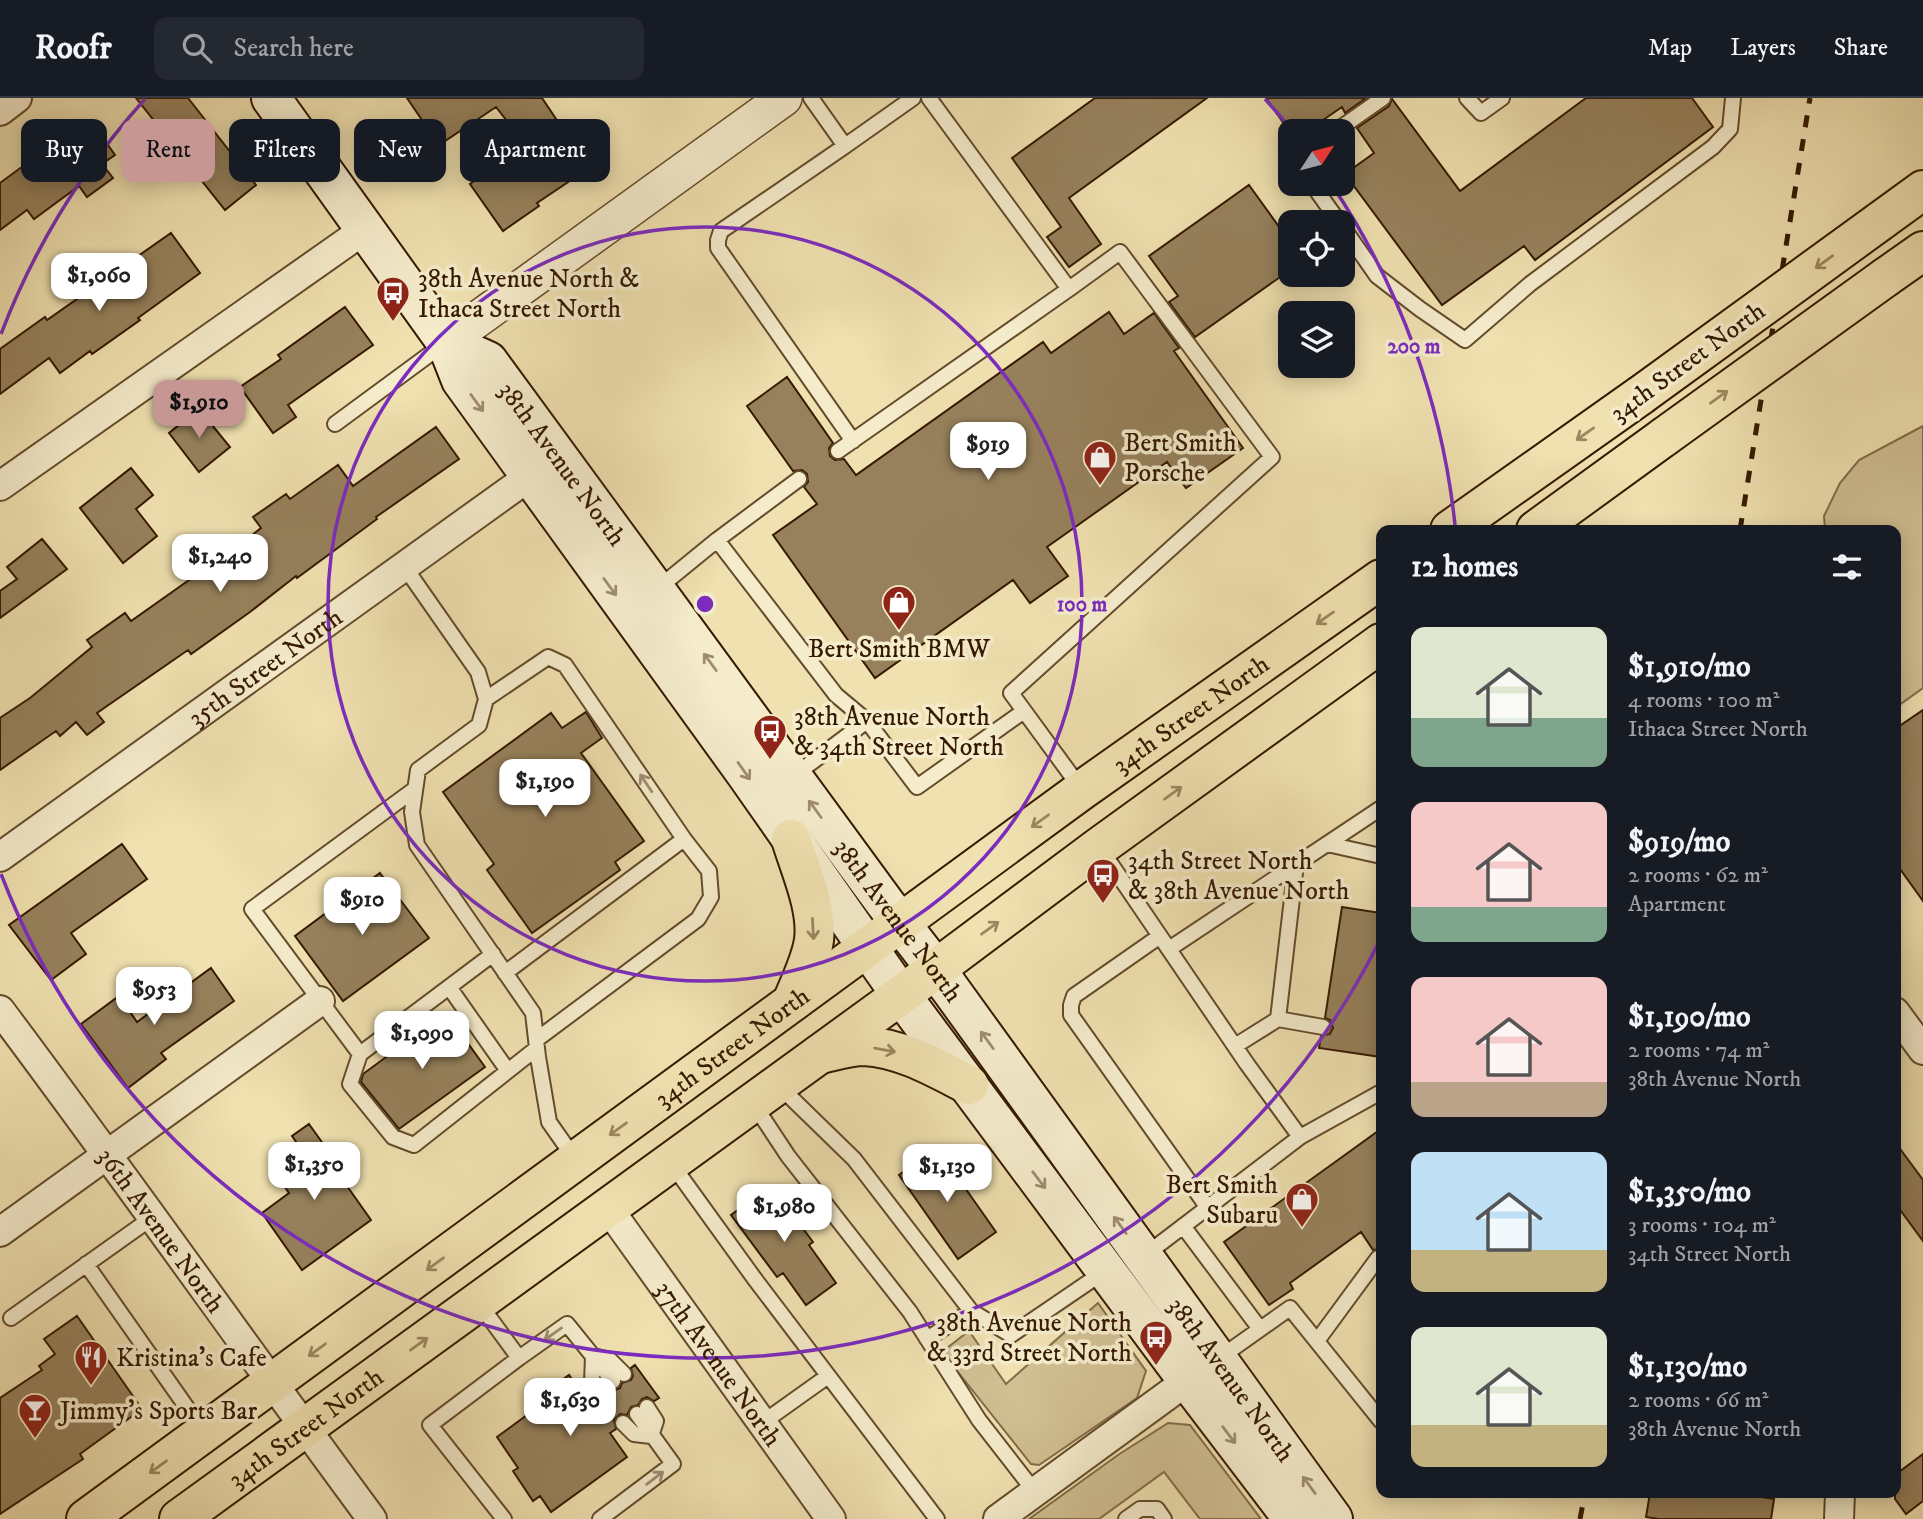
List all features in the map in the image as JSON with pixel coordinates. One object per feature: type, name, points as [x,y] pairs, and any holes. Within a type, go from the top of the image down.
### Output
[{"type":"highway","name":"34th Street North","points":[[1457,525],[1923,190]]},
{"type":"highway","name":"34th Street North","points":[[1543,525],[1923,251]]},
{"type":"highway","name":"34th Street North","points":[[86,1519],[1082,790],[1376,583]]},
{"type":"highway","name":"34th Street North","points":[[179,1519],[1376,647]]},
{"type":"highway","points":[[790,839],[811,903],[814,936],[812,949],[792,1002]]},
{"type":"highway","points":[[818,1054],[863,1046],[896,1052],[926,1063],[969,1086]]},
{"type":"highway","points":[[482,1299],[493,1273],[559,1213],[573,1180],[576,1161]]},
{"type":"main road","name":"38th Avenue North","points":[[271,98],[446,342],[461,380],[656,589],[935,968],[1143,1257],[1203,1370],[1293,1519]]},
{"type":"main road","name":"38th Avenue North","points":[[544,466],[790,839],[901,995],[1106,1270],[1203,1370],[1334,1519]]},
{"type":"street","points":[[0,111],[18,98]]},
{"type":"street","points":[[446,342],[786,99]]},
{"type":"street","points":[[0,486],[364,230]]},
{"type":"street","name":"35th Street North","points":[[0,858],[544,466]]},
{"type":"street","points":[[0,1232],[320,1001]]},
{"type":"street","name":"36th Avenue North","points":[[0,1010],[372,1519]]},
{"type":"street","points":[[1901,1021],[1923,1051]]},
{"type":"street","name":"37th Avenue North","points":[[608,1208],[831,1519]]},
{"type":"street","points":[[998,1519],[1203,1370]]},
{"type":"street","points":[[1839,1519],[1840,1498]]},
{"type":"lane","points":[[853,441],[718,248],[718,240],[721,231],[913,98]]},
{"type":"lane","points":[[929,98],[1069,289]]},
{"type":"lane","points":[[1353,119],[1383,98]]},
{"type":"lane","points":[[1467,98],[1481,113],[1502,98]]},
{"type":"lane","points":[[1355,244],[1377,276],[1465,340],[1530,284],[1713,147],[1730,128],[1733,98]]},
{"type":"lane","points":[[786,99],[845,146]]},
{"type":"lane","points":[[838,451],[1120,251],[1272,457],[1011,693],[1082,790]]},
{"type":"lane","points":[[335,424],[446,342]]},
{"type":"lane","points":[[656,589],[799,479]]},
{"type":"lane","points":[[717,540],[836,695],[867,721],[918,787],[1024,711]]},
{"type":"lane","points":[[404,566],[478,672],[486,699],[479,725],[418,770],[412,812],[417,845],[533,1013],[549,1122],[576,1161]]},
{"type":"lane","points":[[486,699],[548,657],[565,665],[684,839],[709,871],[711,897],[698,919],[536,1044],[508,1071],[414,1145],[393,1136],[350,1084],[360,1054],[493,954]]},
{"type":"lane","points":[[792,777],[867,721]]},
{"type":"lane","points":[[360,1054],[253,909],[415,789]]},
{"type":"lane","points":[[1168,949],[1376,811]]},
{"type":"lane","points":[[505,973],[684,839]]},
{"type":"lane","points":[[1327,844],[1376,855]]},
{"type":"lane","points":[[1100,847],[1300,1137]]},
{"type":"lane","points":[[1278,1019],[1296,864]]},
{"type":"lane","points":[[1160,936],[1074,996],[1071,1015],[1208,1208]]},
{"type":"lane","points":[[449,988],[508,1071]]},
{"type":"lane","points":[[1235,1046],[1278,1019],[1323,1027]]},
{"type":"lane","points":[[765,1093],[854,1159],[971,1311],[1012,1335],[1106,1270]]},
{"type":"lane","points":[[765,1093],[788,1156],[910,1312],[979,1420],[1035,1492]]},
{"type":"lane","points":[[1143,1257],[1300,1137],[1376,1095]]},
{"type":"lane","points":[[670,1162],[937,1519]]},
{"type":"lane","points":[[11,1318],[153,1217]]},
{"type":"lane","points":[[1183,1226],[1260,1329]]},
{"type":"lane","points":[[1317,1341],[1376,1261]]},
{"type":"lane","points":[[86,1264],[205,1433]]},
{"type":"lane","points":[[482,1299],[519,1358]]},
{"type":"lane","points":[[1203,1370],[1290,1308],[1376,1415]]},
{"type":"lane","points":[[928,1339],[971,1311]]},
{"type":"lane","points":[[504,1519],[430,1425],[567,1324],[593,1356],[619,1378]]},
{"type":"lane","points":[[593,1356],[592,1383],[599,1392]]},
{"type":"lane","points":[[762,1423],[828,1376]]},
{"type":"lane","points":[[600,1519],[673,1464],[651,1436],[642,1410]]},
{"type":"lane","points":[[623,1423],[634,1434],[651,1436]]},
{"type":"lane","points":[[1126,1519],[1140,1509],[1157,1509],[1164,1519]]},
{"type":"shaded area","points":[[1923,426],[1923,688],[1901,704],[1901,525],[1825,525],[1824,516],[1840,483],[1859,460]]},
{"type":"shaded area","points":[[1098,1303],[1146,1371],[1137,1398],[1039,1465],[1031,1464],[946,1357],[947,1348],[969,1331],[1006,1384]]},
{"type":"shaded area","points":[[1168,1423],[1190,1425],[1261,1519],[1200,1519],[1164,1472],[1099,1519],[1029,1519],[1118,1455]]},
{"type":"building","points":[[136,98],[188,98],[204,119],[153,119]]},
{"type":"building","points":[[407,98],[542,98],[556,119],[505,119],[496,107],[478,119],[460,119],[460,131],[446,140],[446,119],[421,119]]},
{"type":"building","points":[[1095,98],[1207,98],[1069,198],[1101,244],[1069,267],[1047,237],[1061,227],[1012,158]]},
{"type":"building","points":[[1266,98],[1366,98],[1345,113],[1342,107],[1324,119],[1281,119]]},
{"type":"building","points":[[1586,98],[1692,98],[1713,127],[1535,260],[1524,246],[1442,305],[1355,188],[1355,167],[1374,153],[1357,128],[1389,106],[1392,99],[1460,191]]},
{"type":"building","points":[[215,133],[229,150],[229,182],[254,182],[256,185],[225,210],[203,182],[215,182]]},
{"type":"building","points":[[107,144],[115,155],[107,161]]},
{"type":"building","points":[[21,168],[21,182],[107,182],[107,170],[113,178],[87,197],[79,186],[34,219],[27,210],[0,230],[0,183]]},
{"type":"building","points":[[473,182],[568,182],[503,231],[470,184]]},
{"type":"building","points":[[1249,185],[1278,225],[1278,278],[1195,337],[1169,302],[1178,296],[1149,256]]},
{"type":"building","points":[[171,233],[200,273],[92,354],[90,351],[60,373],[49,358],[0,394],[0,349],[45,317],[47,320]]},
{"type":"building","points":[[345,307],[373,345],[288,405],[296,417],[273,433],[240,387],[281,359],[278,355]]},
{"type":"building","points":[[1109,312],[1124,334],[1154,313],[1179,348],[1174,351],[1243,448],[1186,488],[1167,462],[1047,547],[1068,576],[1030,603],[1013,580],[875,678],[773,535],[817,504],[804,487],[808,482],[807,474],[802,470],[793,471],[747,406],[787,377],[833,443],[829,448],[830,456],[835,460],[844,459],[856,475],[1043,342],[1051,353]]},
{"type":"building","points":[[199,409],[230,447],[199,472],[169,433]]},
{"type":"building","points":[[436,427],[459,459],[191,654],[188,650],[97,713],[104,722],[87,735],[76,722],[60,736],[56,731],[0,770],[0,718],[30,698],[92,647],[87,640],[125,613],[131,621],[199,573],[201,575],[261,528],[253,517],[286,494],[290,499],[338,465],[353,486]]},
{"type":"building","points":[[131,468],[153,495],[136,509],[157,536],[123,563],[80,508]]},
{"type":"building","points":[[42,539],[67,569],[0,618],[0,591],[17,579],[7,567]]},
{"type":"building","points":[[1923,710],[1923,901],[1901,870],[1901,725]]},
{"type":"building","points":[[586,712],[602,738],[581,753],[644,841],[615,862],[620,870],[532,933],[487,870],[494,864],[443,792],[551,713],[562,728]]},
{"type":"building","points":[[122,844],[147,879],[71,933],[86,954],[51,980],[9,925]]},
{"type":"building","points":[[380,873],[429,938],[343,1001],[295,936]]},
{"type":"building","points":[[1342,907],[1376,912],[1376,1056],[1319,1048],[1321,1036],[1330,1034],[1333,1028],[1330,1020],[1325,1018]]},
{"type":"building","points":[[211,968],[234,1001],[161,1053],[166,1059],[128,1088],[81,1024],[119,996],[137,1022]]},
{"type":"building","points":[[446,1013],[485,1067],[399,1129],[361,1082],[363,1074]]},
{"type":"building","points":[[309,1124],[351,1183],[347,1186],[371,1220],[302,1270],[262,1213],[289,1193],[273,1170],[301,1149],[292,1136]]},
{"type":"building","name":"Bert Smith Subaru","points":[[1376,1133],[1376,1250],[1373,1250],[1361,1232],[1290,1283],[1293,1289],[1269,1305],[1224,1242]]},
{"type":"building","points":[[937,1148],[996,1232],[958,1259],[899,1175]]},
{"type":"building","points":[[1901,1150],[1923,1180],[1923,1241],[1901,1211]]},
{"type":"building","points":[[771,1186],[813,1242],[809,1245],[836,1283],[806,1305],[783,1273],[777,1277],[731,1215]]},
{"type":"building","points":[[77,1316],[142,1409],[80,1454],[83,1459],[0,1514],[0,1398],[42,1370],[39,1366],[55,1354],[44,1339]]},
{"type":"building","points":[[635,1365],[659,1398],[654,1401],[647,1397],[642,1399],[638,1405],[631,1407],[627,1415],[620,1414],[614,1420],[616,1429],[610,1433],[627,1457],[551,1512],[540,1496],[533,1501],[513,1471],[518,1468],[497,1437],[531,1412],[527,1405],[569,1375],[587,1401],[591,1398],[601,1401],[608,1396],[608,1389],[615,1390],[620,1388],[622,1383],[631,1380],[631,1368]]},
{"type":"building","points":[[1923,1454],[1923,1501],[1906,1514],[1895,1499],[1901,1498],[1901,1470]]},
{"type":"building","points":[[1649,1498],[1774,1499],[1771,1519],[1646,1517]]},
{"type":"railway","points":[[1741,525],[1810,98]]},
{"type":"railway","points":[[1580,1519],[1584,1498]]},
{"type":"place","name":"38th Avenue North & Ithaca Street North","points":[[393,323]]},
{"type":"place","name":"Bert Smith Porsche","points":[[1100,487]]},
{"type":"place","name":"Bert Smith BMW","points":[[899,632]]},
{"type":"place","name":"38th Avenue North & 34th Street North","points":[[770,761]]},
{"type":"place","name":"34th Street North & 38th Avenue North","points":[[1103,905]]},
{"type":"place","name":"Bert Smith Subaru","points":[[1302,1229]]},
{"type":"place","name":"38th Avenue North & 33rd Street North","points":[[1156,1367]]},
{"type":"place","name":"Kristina's Cafe","points":[[91,1387]]},
{"type":"place","name":"Jimmy's Sports Bar","points":[[35,1440]]}]
